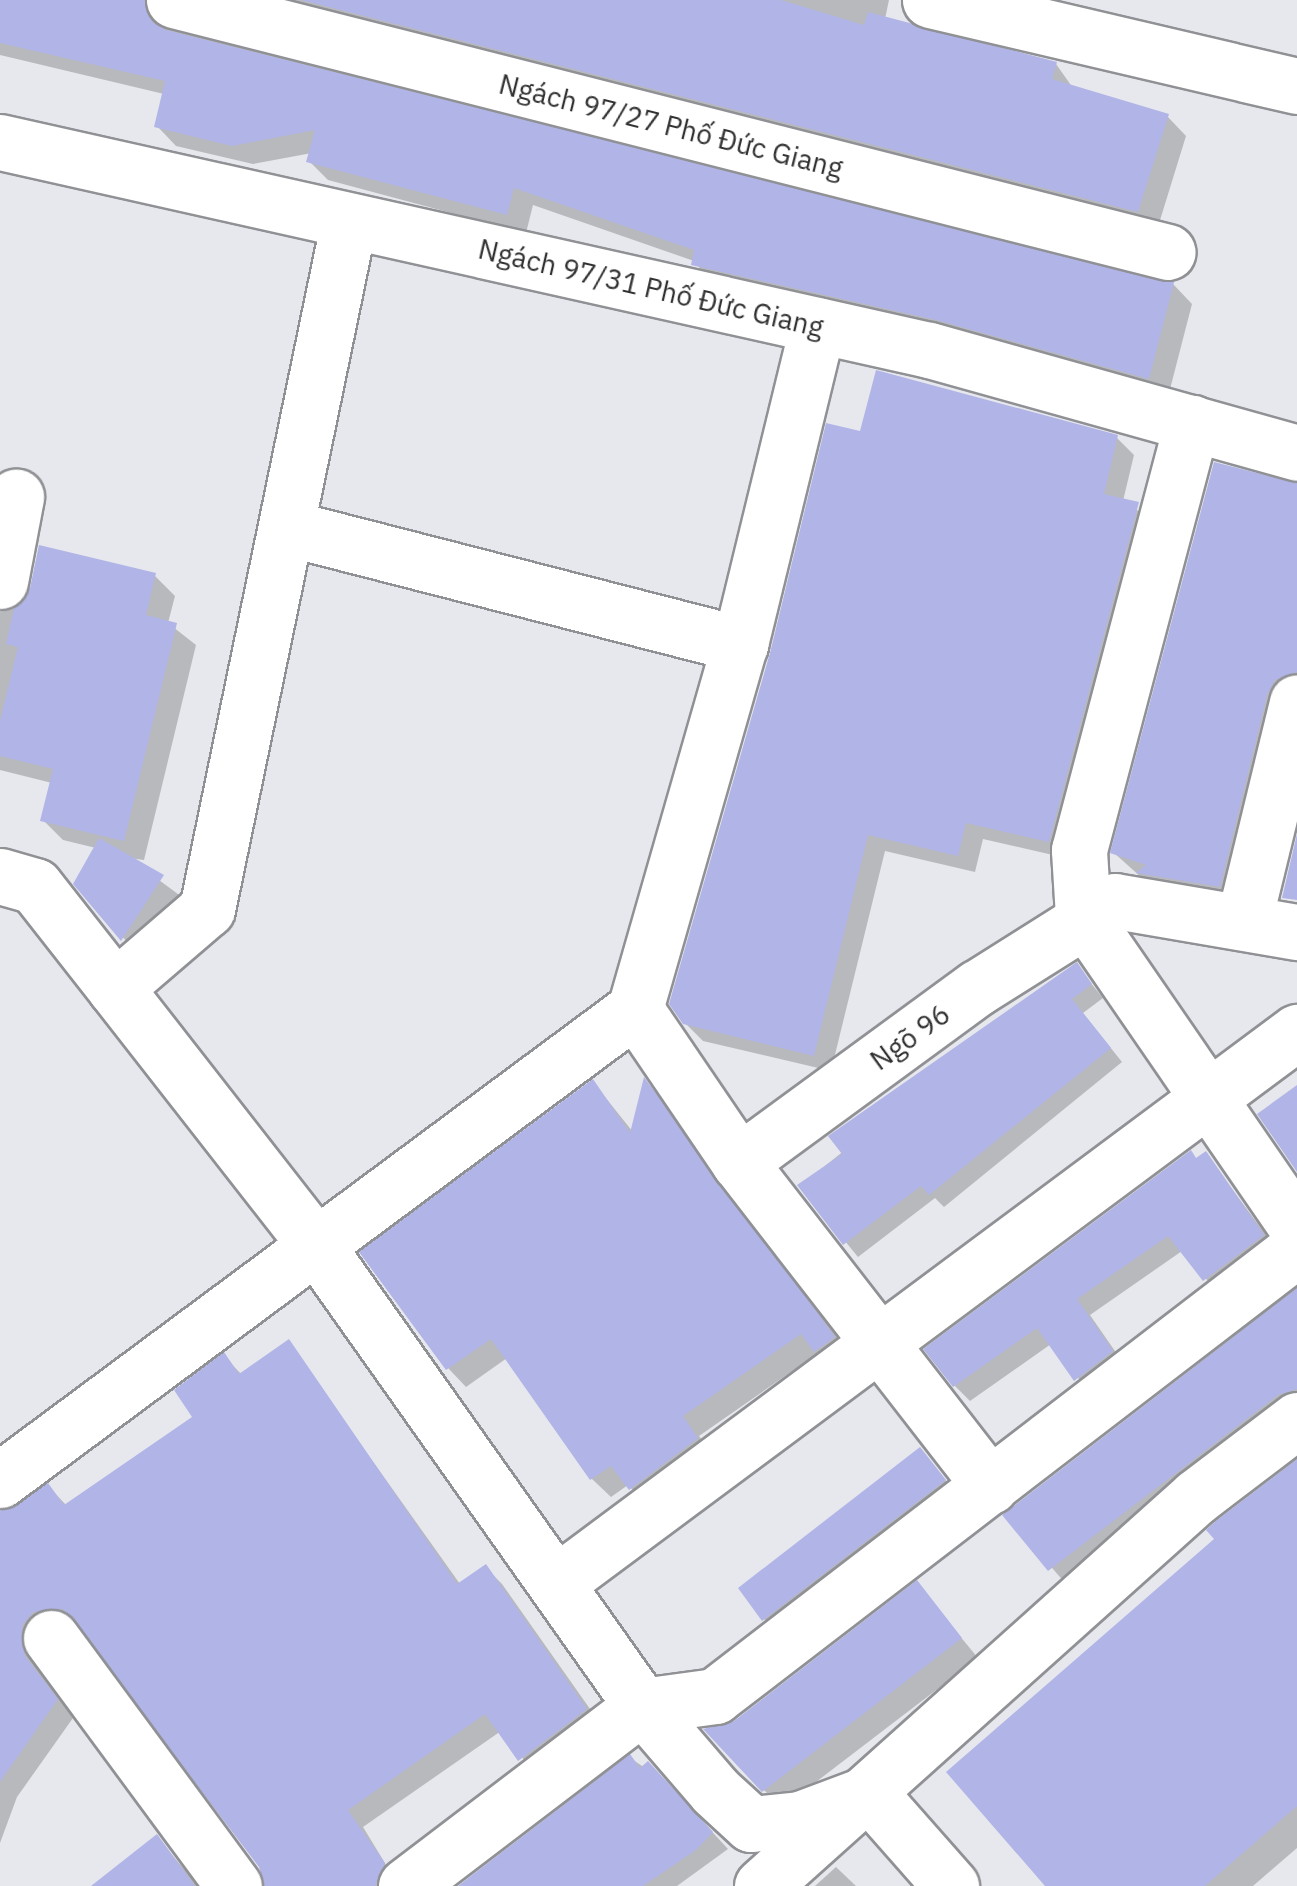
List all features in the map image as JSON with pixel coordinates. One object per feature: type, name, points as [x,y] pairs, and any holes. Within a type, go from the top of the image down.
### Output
[{"type":"street","name":"Ngách 97/27 Phố Đức Giang","points":[[174,0],[1168,252]]},
{"type":"street","points":[[930,0],[1020,12],[1297,86]]},
{"type":"street","name":"Ngách 97/31 Phố Đức Giang","points":[[0,142],[818,326],[1297,453]]},
{"type":"street","points":[[115,988],[207,909],[348,220]]},
{"type":"street","points":[[0,1480],[635,1010],[740,644],[818,326]]},
{"type":"street","points":[[1192,423],[1079,850],[1083,916],[1204,1099],[1297,1227]]},
{"type":"street","points":[[0,580],[16,497]]},
{"type":"street","points":[[288,528],[740,644]]},
{"type":"street","points":[[1244,920],[1297,702]]},
{"type":"street","points":[[0,876],[35,886],[315,1244],[559,1581],[642,1706],[751,1824],[800,1819],[868,1793]]},
{"type":"street","name":"Ngõ 96","points":[[739,1162],[1083,916],[1114,900],[1297,932]]},
{"type":"street","points":[[635,1010],[739,1162],[882,1339],[990,1486]]},
{"type":"street","points":[[559,1581],[1297,1032]]},
{"type":"street","points":[[406,1886],[642,1706],[715,1696],[1297,1249]]},
{"type":"street","points":[[762,1886],[1196,1497],[1297,1420]]},
{"type":"street","points":[[51,1638],[234,1886]]},
{"type":"street","points":[[868,1793],[951,1886]]},
{"type":"building","points":[[0,0],[144,0],[152,22],[166,30],[1174,282],[1149,379],[936,320],[691,265],[694,250],[514,188],[507,215],[306,162],[315,130],[232,146],[154,127],[165,81],[0,43]]},
{"type":"building","points":[[301,0],[781,0],[864,25],[868,12],[1057,62],[1052,79],[1169,114],[1138,212]]},
{"type":"building","points":[[876,370],[1118,435],[1104,494],[1139,502],[1049,842],[966,823],[958,856],[868,835],[814,1056],[683,1024],[669,1004],[770,653],[826,423],[860,431]]},
{"type":"building","points":[[1214,462],[1297,483],[1297,672],[1275,680],[1267,695],[1220,887],[1136,873],[1146,865],[1110,853]]},
{"type":"building","points":[[39,545],[156,573],[146,615],[177,623],[124,841],[40,821],[53,769],[0,756],[0,721],[18,647],[6,644],[14,608],[30,588]]},
{"type":"building","points":[[1297,834],[1297,900],[1282,898]]},
{"type":"building","points":[[99,838],[164,875],[121,941],[73,884]]},
{"type":"building","points":[[1077,962],[1092,984],[1072,999],[1111,1048],[929,1195],[921,1186],[843,1245],[797,1185],[842,1154],[828,1136]]},
{"type":"building","points":[[644,1077],[835,1337],[814,1352],[801,1334],[683,1416],[698,1438],[629,1490],[611,1466],[590,1480],[491,1339],[446,1370],[359,1252],[593,1079],[630,1133]]},
{"type":"building","points":[[1297,1085],[1297,1172],[1257,1114]]},
{"type":"building","points":[[1191,1150],[1196,1158],[1206,1151],[1264,1235],[1203,1281],[1168,1236],[1077,1299],[1113,1351],[1074,1381],[1037,1328],[953,1387],[923,1349]]},
{"type":"building","points":[[1297,1288],[1297,1389],[1278,1395],[1048,1571],[1002,1515]]},
{"type":"building","points":[[289,1339],[457,1584],[486,1564],[587,1709],[518,1761],[485,1714],[348,1810],[385,1863],[375,1886],[265,1886],[259,1867],[63,1609],[33,1612],[22,1626],[25,1656],[58,1699],[0,1782],[0,1511],[48,1483],[64,1505],[192,1417],[174,1390],[224,1352],[239,1374]]},
{"type":"building","points":[[920,1447],[946,1480],[762,1621],[738,1588]]},
{"type":"building","points":[[1297,1459],[1297,1806],[1205,1886],[1045,1886],[946,1772],[1214,1539],[1206,1530],[1216,1521]]},
{"type":"building","points":[[917,1580],[962,1638],[762,1792],[703,1729],[734,1721]]},
{"type":"building","points":[[630,1754],[640,1768],[648,1761],[713,1832],[696,1850],[643,1886],[458,1886]]},
{"type":"building","points":[[157,1834],[195,1886],[91,1886]]}]
